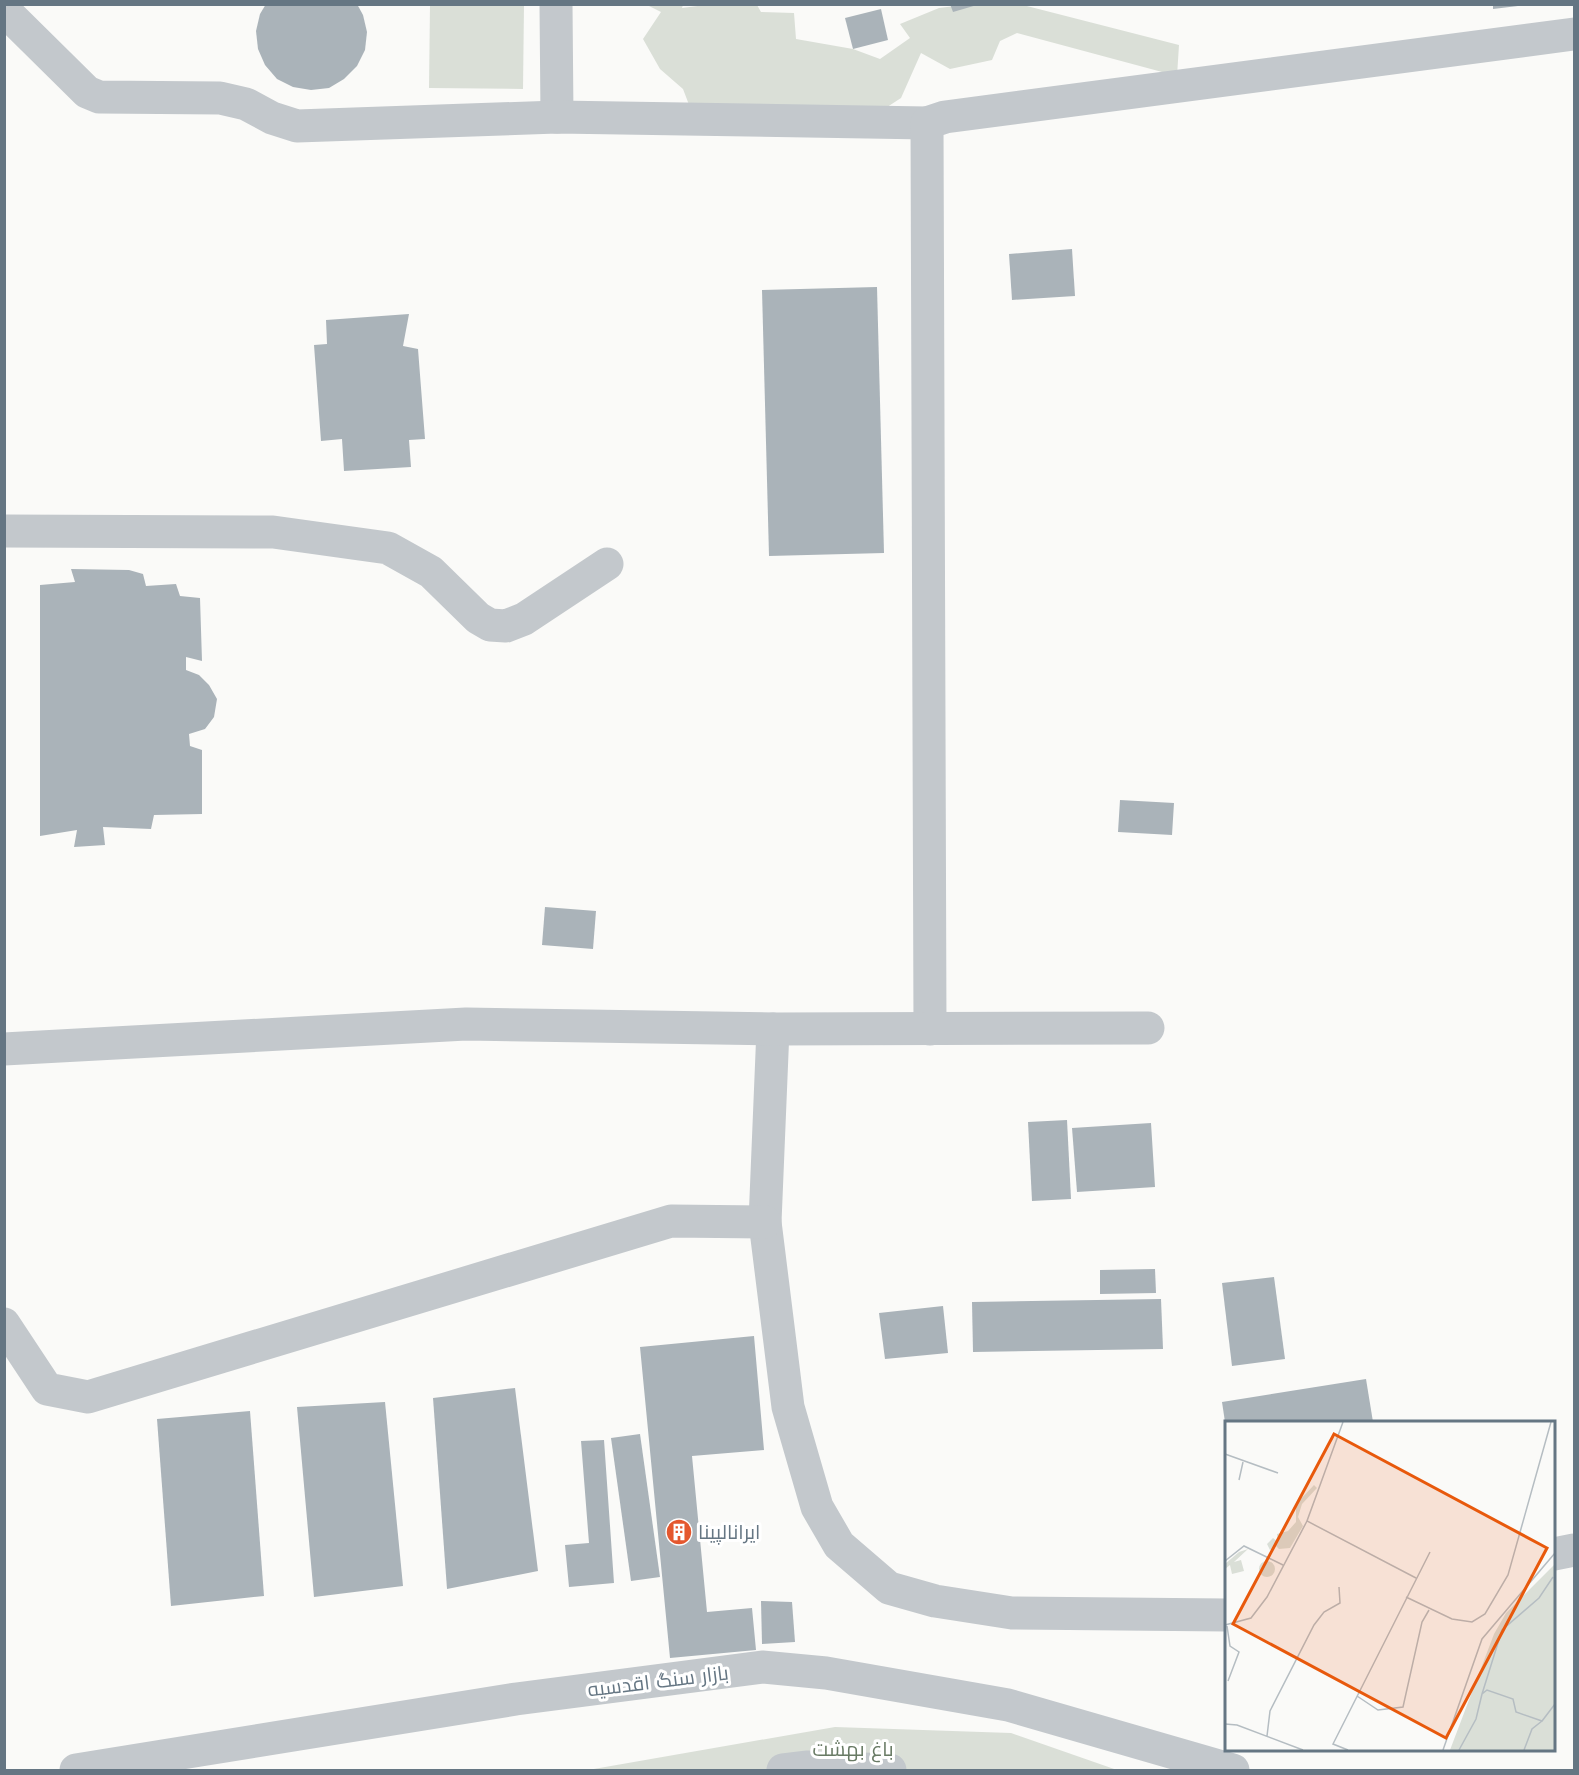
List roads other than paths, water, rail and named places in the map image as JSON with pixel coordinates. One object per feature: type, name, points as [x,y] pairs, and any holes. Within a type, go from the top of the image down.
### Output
[{"type":"street","points":[[556,4],[557,117]]},
{"type":"street","points":[[4,10],[75,83],[99,97],[220,98],[246,104],[272,118],[297,126],[557,117],[927,123],[945,117],[1575,34]]},
{"type":"street","points":[[927,123],[930,1029]]},
{"type":"street","points":[[4,531],[273,532],[388,548],[431,572],[478,618],[490,626],[506,626],[524,619],[607,564]]},
{"type":"street","points":[[4,1049],[466,1024],[772,1029],[1148,1028]]},
{"type":"street","points":[[772,1029],[765,1222],[788,1407],[817,1507],[839,1545],[889,1588],[935,1601],[1012,1613],[1225,1615]]},
{"type":"street","points":[[4,1324],[47,1389],[88,1397],[671,1221],[765,1222]]},
{"type":"street","points":[[1555,1554],[1575,1550]]},
{"type":"street","name":"بازار سنگ اقدسیه","points":[[76,1770],[516,1699],[762,1667],[826,1673],[1008,1704],[1233,1770]]},
{"type":"street","points":[[783,1770],[808,1767],[890,1770]]},
{"type":"place","name":"ایرانالپینا","points":[[679,1532]]},
{"type":"park label","name":"باغ بهشت","points":[[853,1749]]}]
